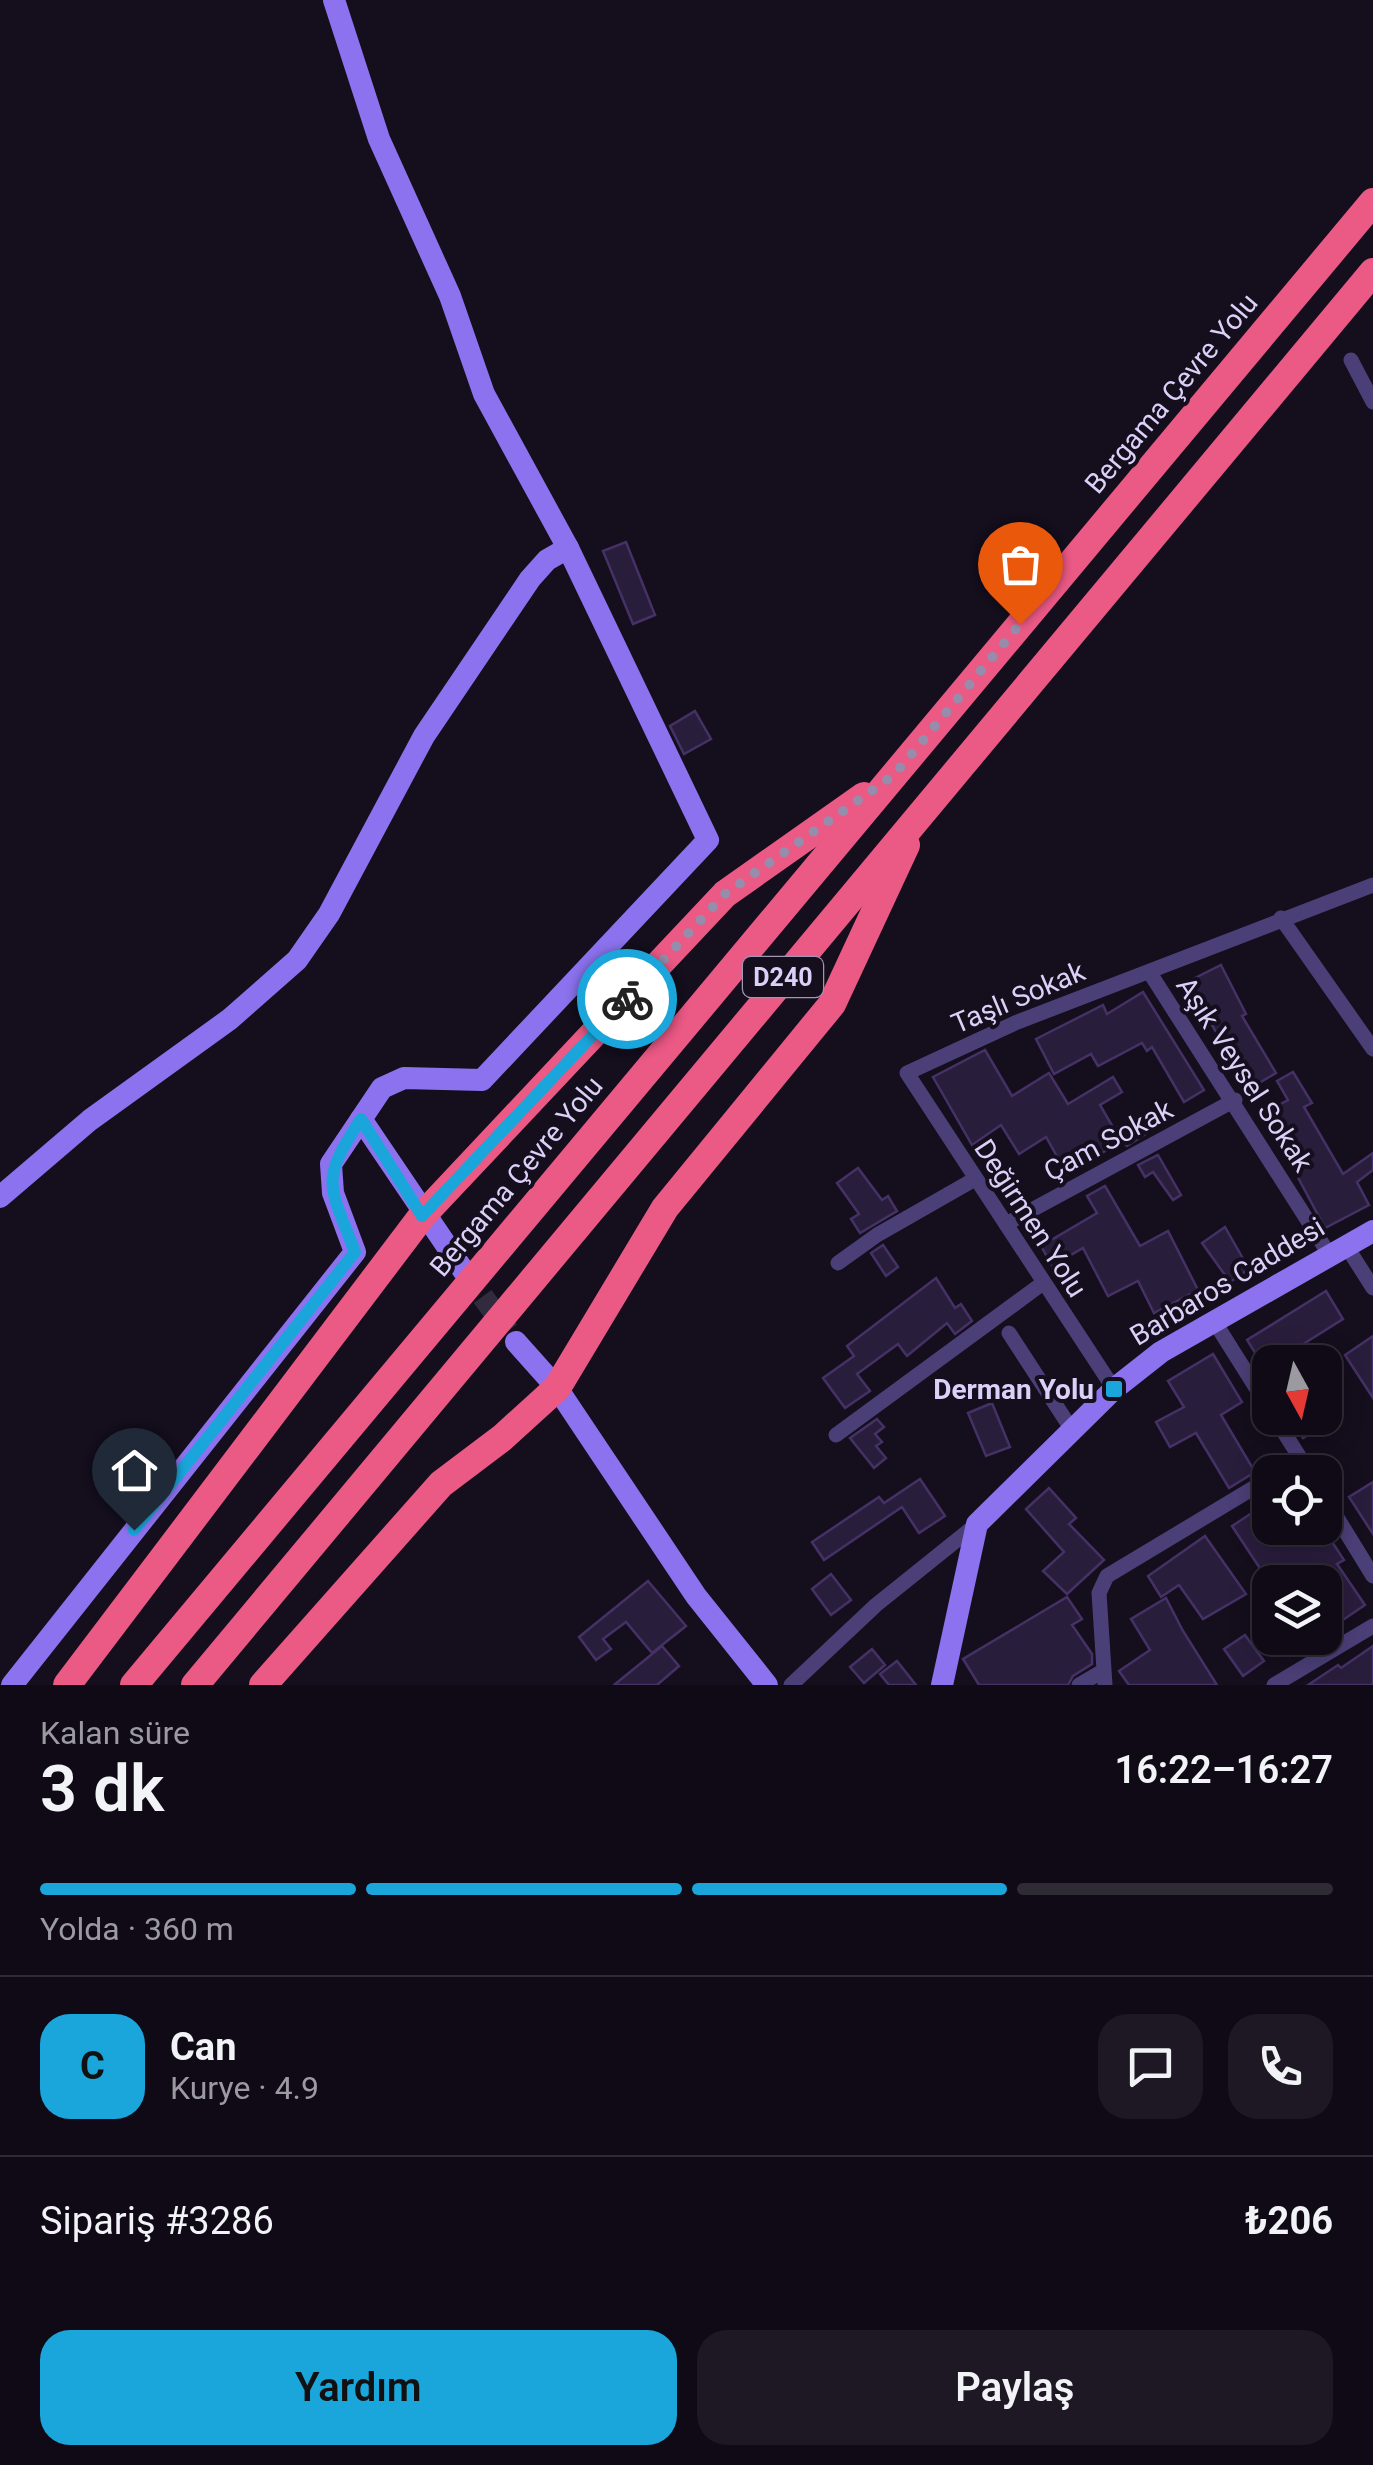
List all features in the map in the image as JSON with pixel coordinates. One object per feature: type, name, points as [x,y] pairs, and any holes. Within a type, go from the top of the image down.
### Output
[{"type":"highway","name":"Bergama Çevre Yolu","points":[[134,1685],[1373,202]]},
{"type":"highway","name":"D240","points":[[195,1685],[1373,272]]},
{"type":"highway","points":[[67,1685],[422,1216],[725,894],[894,775]]},
{"type":"highway","points":[[263,1685],[441,1484],[502,1438],[557,1388],[665,1208],[832,1004],[924,808]]},
{"type":"street","points":[[12,1685],[355,1252],[333,1193],[331,1164],[382,1088],[404,1078],[482,1080],[708,840],[568,548],[484,394],[450,296],[379,139],[334,0]]},
{"type":"street","points":[[1350,360],[1373,402]]},
{"type":"street","points":[[0,1197],[90,1120],[259,996],[308,945],[424,736],[530,579],[547,560],[568,548]]},
{"type":"street","name":"Taşlı Sokak","points":[[907,1073],[1016,1022],[1373,885]]},
{"type":"street","points":[[1281,918],[1373,1049]]},
{"type":"street","name":"Aşık Veysel Sokak","points":[[1150,973],[1337,1249],[1373,1288]]},
{"type":"street","name":"Değirmen Yolu","points":[[907,1073],[1114,1390]]},
{"type":"street","name":"Çam Sokak","points":[[1006,1224],[1234,1100]]},
{"type":"street","points":[[361,1119],[422,1216],[463,1270]]},
{"type":"street","points":[[838,1263],[877,1235],[975,1180]]},
{"type":"street","name":"Barbaros Caddesi","points":[[977,1524],[1114,1390],[1161,1352],[1373,1231]]},
{"type":"street","points":[[836,1434],[1043,1283]]},
{"type":"street","points":[[1214,1321],[1252,1381]]},
{"type":"street","points":[[1009,1333],[1074,1433]]},
{"type":"street","points":[[516,1342],[557,1388],[696,1596],[768,1685]]},
{"type":"street","points":[[1079,1685],[1104,1678],[1098,1592],[1107,1576],[1252,1489]]},
{"type":"street","points":[[791,1685],[876,1606],[977,1524]]},
{"type":"street","points":[[942,1685],[977,1524]]},
{"type":"street","points":[[1342,1526],[1373,1576]]},
{"type":"street","points":[[1274,1685],[1373,1626]]},
{"type":"building","points":[[626,542],[655,615],[633,624],[603,551]]},
{"type":"building","points":[[695,711],[711,739],[684,754],[670,726]]},
{"type":"building","points":[[1221,965],[1246,1014],[1242,1016],[1276,1073],[1249,1089],[1187,982]]},
{"type":"building","points":[[1143,992],[1204,1090],[1184,1102],[1152,1047],[1147,1051],[1142,1043],[1098,1066],[1091,1054],[1054,1074],[1036,1039],[1103,1005],[1107,1014]]},
{"type":"building","points":[[985,1050],[1012,1096],[1049,1073],[1068,1104],[1113,1077],[1122,1092],[1100,1105],[1114,1129],[1144,1114],[1152,1130],[1127,1146],[1122,1141],[1067,1174],[1046,1137],[1019,1154],[1001,1125],[972,1145],[933,1077]]},
{"type":"building","points":[[1293,1072],[1312,1103],[1304,1107],[1343,1174],[1373,1153],[1373,1170],[1357,1182],[1369,1205],[1325,1228],[1279,1142],[1291,1135],[1275,1107],[1288,1100],[1277,1081]]},
{"type":"building","points":[[1158,1155],[1181,1195],[1173,1200],[1153,1172],[1145,1177],[1138,1165]]},
{"type":"building","points":[[858,1168],[882,1200],[888,1196],[897,1211],[860,1233],[851,1219],[859,1214],[837,1183]]},
{"type":"building","points":[[1105,1186],[1140,1246],[1168,1231],[1198,1290],[1154,1313],[1138,1281],[1108,1296],[1083,1248],[1052,1266],[1041,1246],[1097,1213],[1087,1196]]},
{"type":"building","points":[[1225,1227],[1249,1269],[1230,1282],[1202,1243]]},
{"type":"building","points":[[883,1245],[898,1267],[886,1276],[871,1253]]},
{"type":"building","points":[[936,1278],[955,1308],[961,1304],[972,1321],[955,1334],[947,1323],[907,1356],[898,1344],[857,1374],[870,1391],[845,1408],[823,1378],[854,1356],[847,1346]]},
{"type":"building","points":[[1326,1291],[1343,1319],[1302,1345],[1252,1348],[1247,1340]]},
{"type":"building","points":[[1373,1336],[1373,1398],[1345,1355]]},
{"type":"building","points":[[1213,1354],[1242,1402],[1221,1415],[1252,1467],[1252,1474],[1229,1488],[1196,1433],[1170,1447],[1156,1422],[1184,1407],[1168,1381]]},
{"type":"building","points":[[992,1403],[1010,1447],[986,1456],[968,1413]]},
{"type":"building","points":[[877,1419],[884,1427],[875,1434],[882,1442],[876,1446],[886,1458],[874,1468],[850,1438]]},
{"type":"building","points":[[920,1479],[945,1516],[919,1533],[902,1507],[824,1560],[812,1542],[879,1497],[884,1503]]},
{"type":"building","points":[[1373,1482],[1373,1534],[1349,1497]]},
{"type":"building","points":[[1049,1488],[1076,1518],[1069,1524],[1104,1560],[1067,1594],[1043,1571],[1064,1552],[1026,1509]]},
{"type":"building","points":[[1252,1513],[1252,1545],[1334,1545],[1344,1560],[1338,1565],[1258,1565],[1232,1526]]},
{"type":"building","points":[[1205,1536],[1246,1594],[1203,1619],[1179,1585],[1161,1597],[1148,1576]]},
{"type":"building","points":[[1342,1571],[1365,1605],[1342,1621]]},
{"type":"building","points":[[831,1574],[851,1600],[831,1615],[812,1589]]},
{"type":"building","points":[[648,1581],[686,1626],[652,1653],[626,1622],[603,1639],[611,1649],[596,1660],[579,1637]]},
{"type":"building","points":[[1067,1597],[1082,1619],[1072,1625],[1092,1654],[1092,1664],[1073,1676],[1068,1685],[979,1685],[963,1659]]},
{"type":"building","points":[[1166,1598],[1217,1685],[1129,1685],[1119,1671],[1150,1650],[1131,1619]]},
{"type":"building","points":[[1245,1635],[1252,1645],[1252,1655],[1260,1655],[1264,1661],[1243,1676],[1224,1649]]},
{"type":"building","points":[[662,1646],[679,1666],[657,1685],[614,1685]]},
{"type":"building","points":[[1373,1646],[1373,1685],[1308,1685],[1338,1665],[1341,1668]]},
{"type":"building","points":[[872,1649],[885,1665],[864,1683],[850,1667]]},
{"type":"building","points":[[897,1661],[916,1685],[889,1685],[880,1674]]},
{"type":"tunnel","points":[[463,1270],[508,1331]]},
{"type":"way so far","points":[[627,999],[725,894],[894,775],[1020,624]]},
{"type":"place","name":"Derman Yolu","points":[[1114,1389]]},
{"type":"route","points":[[134,1530],[355,1252],[333,1193],[331,1164],[361,1119],[422,1216],[627,999]]}]
